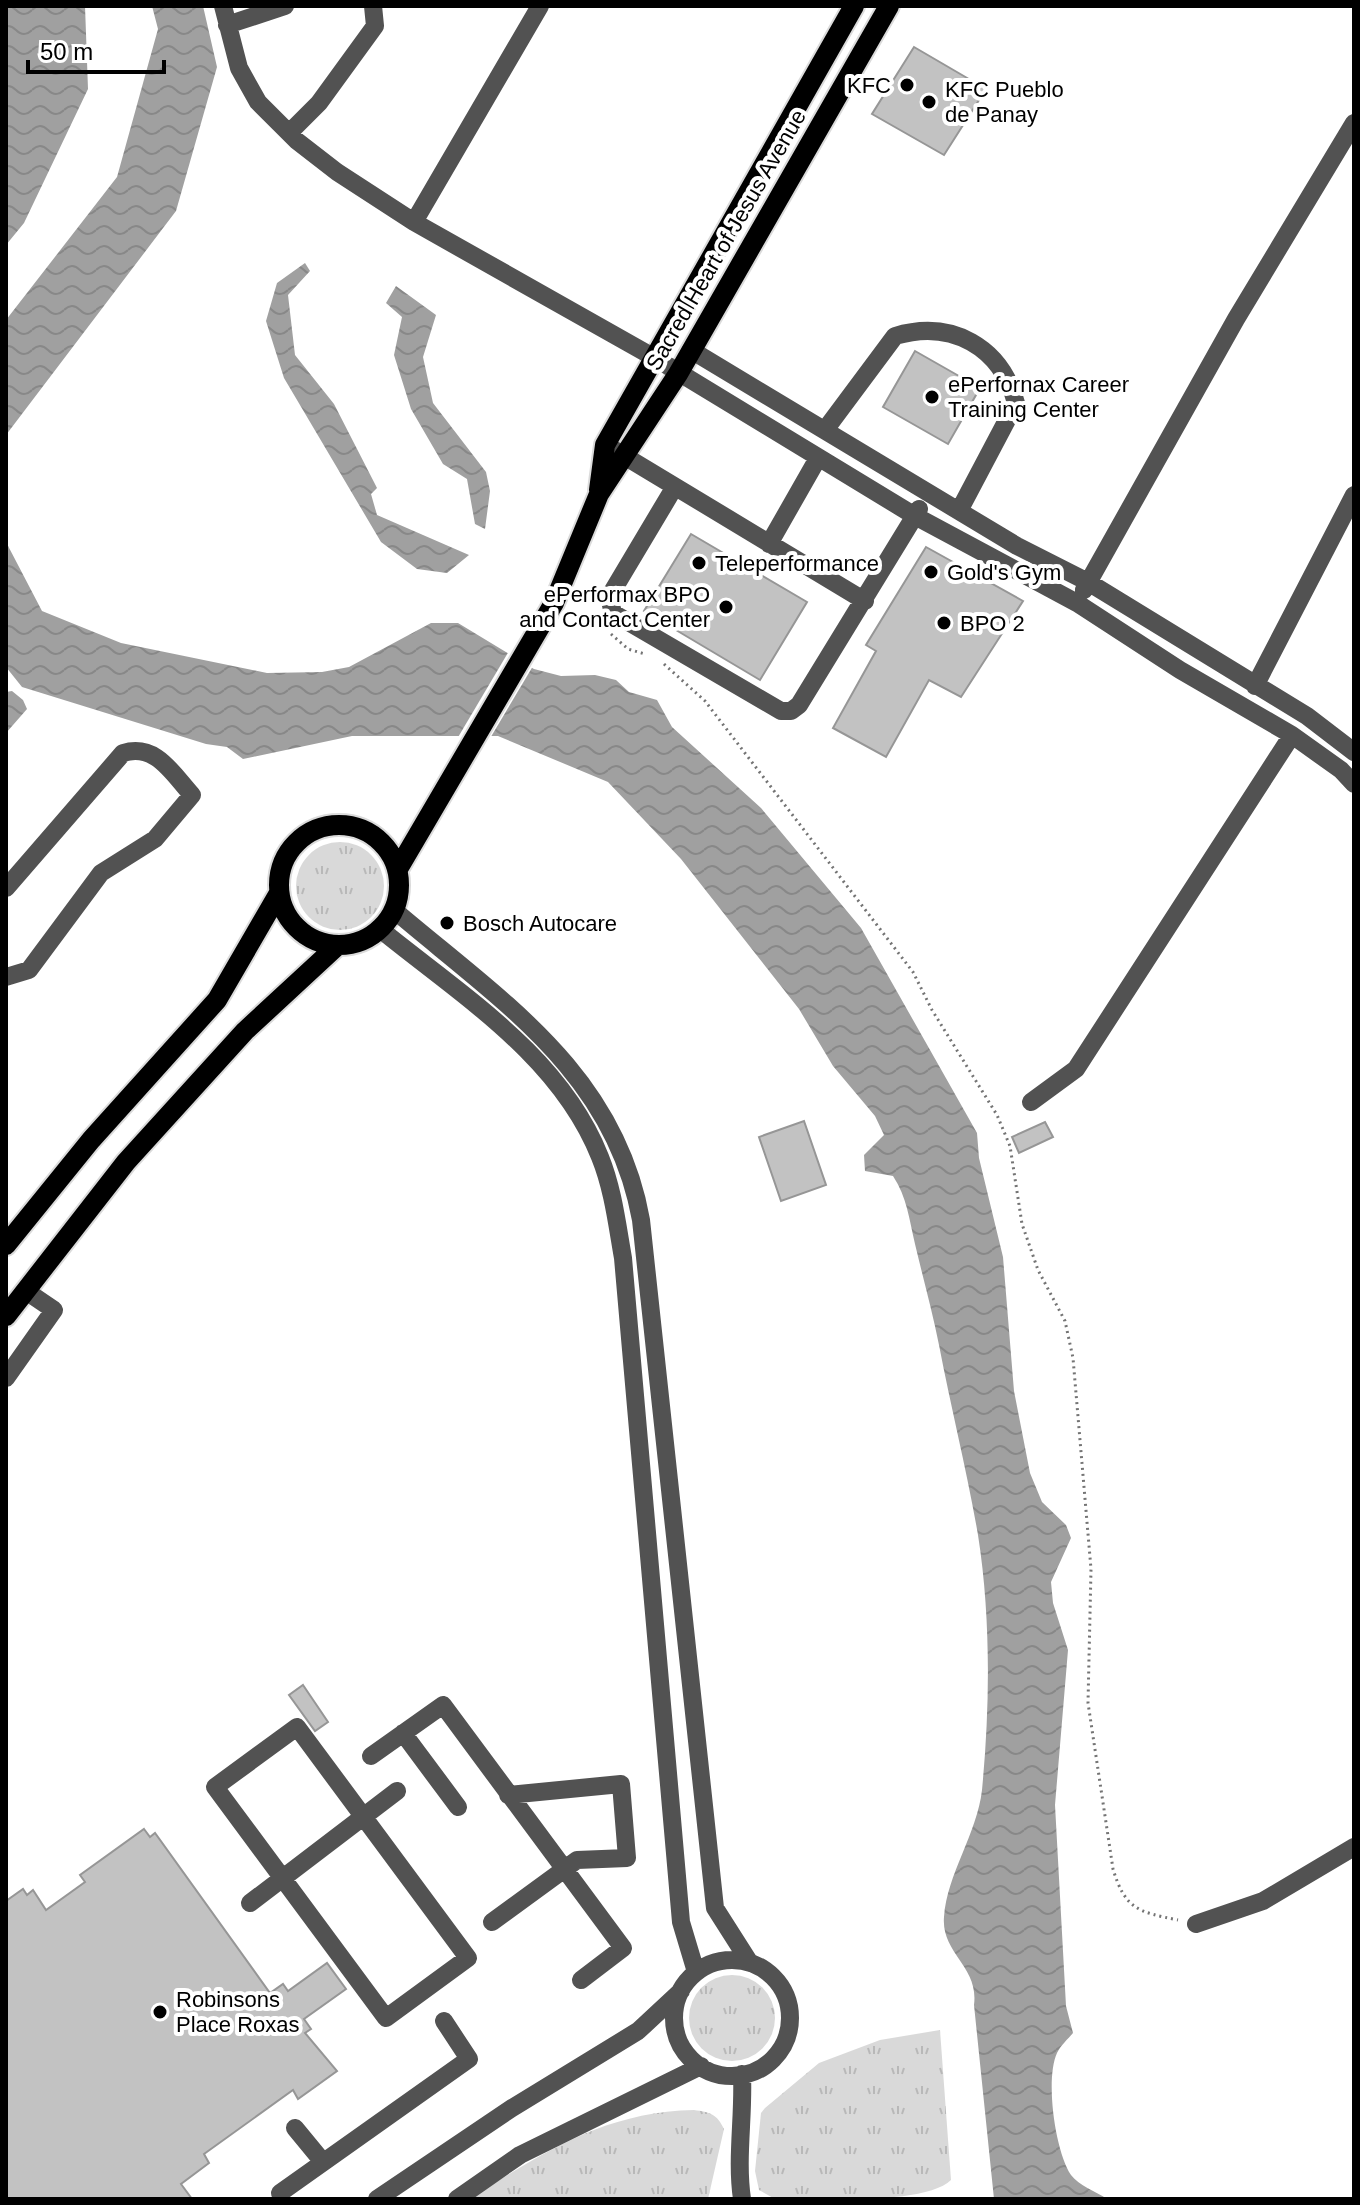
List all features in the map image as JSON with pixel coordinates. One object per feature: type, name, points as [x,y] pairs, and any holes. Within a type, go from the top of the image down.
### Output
[{"type":"main road","name":"Sacred Heart of Jesus Avenue","points":[[599,494],[605,445],[854,6]]},
{"type":"main road","name":"Sacred Heart of Jesus Avenue","points":[[398,869],[554,603],[599,494],[678,374],[889,6]]},
{"type":"main road","points":[[347,825],[375,836],[389,850],[398,869],[399,894],[394,910],[380,929],[368,938],[338,945],[317,941],[299,931],[285,914],[279,893],[279,873],[286,854],[308,833],[327,826],[347,825]]},
{"type":"main road","points":[[6,1245],[91,1140],[217,1000],[279,893]]},
{"type":"main road","points":[[6,1316],[126,1162],[245,1031],[338,945]]},
{"type":"street","points":[[223,6],[239,68],[258,102],[289,133],[337,172],[414,222],[655,358],[915,516],[1006,562],[1077,603],[1180,670],[1292,735],[1341,770],[1354,784]]},
{"type":"street","points":[[227,25],[285,6]]},
{"type":"street","points":[[289,133],[319,103],[375,26],[373,6]]},
{"type":"street","points":[[414,222],[540,6]]},
{"type":"street","points":[[1077,603],[1236,319],[1354,123]]},
{"type":"street","points":[[825,430],[895,336],[936,330],[974,342],[1006,375],[1016,403],[959,511]]},
{"type":"street","points":[[691,350],[1017,546],[1088,582],[1307,716],[1354,752]]},
{"type":"street","points":[[605,445],[865,601]]},
{"type":"street","points":[[769,544],[818,458]]},
{"type":"street","points":[[674,488],[609,597],[613,613],[781,711],[791,711],[799,705],[929,493]]},
{"type":"street","points":[[1255,686],[1354,495]]},
{"type":"street","points":[[1006,562],[1017,546]]},
{"type":"street","points":[[1031,1102],[1076,1069],[1292,735]]},
{"type":"street","points":[[6,888],[123,753],[137,748],[153,753],[192,795],[155,839],[101,873],[29,970],[6,977]]},
{"type":"street","points":[[394,910],[563,1057],[602,1110],[628,1164],[641,1220],[715,1908],[750,1963]]},
{"type":"street","points":[[380,929],[551,1073],[584,1124],[606,1174],[623,1258],[681,1922],[696,1972]]},
{"type":"street","points":[[6,1378],[54,1310],[26,1291]]},
{"type":"street","points":[[371,1756],[443,1705],[623,1948],[581,1980]]},
{"type":"street","points":[[297,1727],[363,1817],[468,1958],[386,2018],[215,1787],[297,1727]]},
{"type":"street","points":[[403,1733],[458,1807]]},
{"type":"street","points":[[492,1922],[577,1860],[627,1858],[621,1784],[508,1795]]},
{"type":"street","points":[[250,1903],[397,1791]]},
{"type":"street","points":[[1196,1924],[1263,1901],[1354,1847]]},
{"type":"street","points":[[377,2199],[512,2108],[638,2031],[681,1991],[696,1972],[724,1960],[750,1963],[765,1970],[783,1989],[790,2022],[785,2041],[775,2056],[760,2068],[742,2074],[718,2074],[701,2066],[686,2054],[674,2028],[674,2010],[681,1991]]},
{"type":"street","points":[[280,2193],[469,2059],[444,2021]]},
{"type":"street","points":[[457,2199],[520,2155],[701,2066]]},
{"type":"street","points":[[742,2074],[744,2133],[738,2167],[742,2199]]},
{"type":"street","points":[[295,2128],[323,2162]]},
{"type":"path","points":[[554,603],[581,624],[603,627],[628,649],[659,656],[669,672],[705,701],[913,972],[997,1115],[1010,1146],[1022,1224],[1038,1270],[1065,1321],[1073,1358],[1091,1569],[1088,1703],[1113,1869],[1121,1894],[1136,1908],[1196,1924]]},
{"type":"green space","points":[[340,842],[357,846],[371,855],[380,869],[384,886],[380,903],[371,917],[357,926],[340,930],[323,926],[309,917],[300,903],[296,886],[300,869],[309,855],[323,846]]},
{"type":"green space","points":[[732,1975],[749,1978],[763,1987],[772,2001],[775,2018],[772,2035],[763,2049],[749,2058],[732,2061],[715,2058],[701,2049],[692,2035],[689,2018],[692,2001],[701,1987],[715,1978]]},
{"type":"green space","points":[[940,2030],[951,2180],[919,2194],[869,2199],[775,2199],[759,2190],[755,2171],[761,2113],[765,2108],[819,2063],[880,2040]]},
{"type":"green space","points":[[694,2110],[712,2115],[724,2129],[708,2199],[469,2199],[549,2151],[602,2127],[631,2118]]},
{"type":"water","points":[[6,6],[85,6],[88,89],[24,223],[6,245]]},
{"type":"water","points":[[152,6],[203,6],[217,67],[176,211],[6,435],[6,320],[117,177],[158,29]]},
{"type":"water","points":[[305,263],[310,271],[288,295],[295,355],[334,404],[377,488],[371,494],[377,515],[469,555],[447,573],[417,569],[381,542],[284,378],[266,321],[277,283]]},
{"type":"water","points":[[396,286],[436,315],[423,357],[433,403],[486,472],[490,491],[485,529],[475,524],[467,479],[443,464],[411,409],[394,355],[402,317],[386,303]]},
{"type":"water","points":[[6,542],[42,611],[121,643],[267,673],[322,672],[349,667],[431,623],[458,623],[534,669],[561,676],[595,675],[616,680],[629,692],[657,700],[672,727],[761,808],[861,928],[977,1133],[979,1158],[1003,1257],[1014,1391],[1030,1473],[1042,1502],[1066,1525],[1071,1538],[1051,1582],[1053,1603],[1068,1650],[1055,1805],[1066,2006],[1073,2033],[1057,2053],[1052,2097],[1056,2133],[1065,2164],[1074,2179],[1107,2199],[994,2199],[974,1992],[966,1970],[948,1941],[944,1917],[950,1885],[974,1822],[982,1790],[988,1662],[982,1566],[974,1511],[905,1200],[893,1176],[865,1171],[864,1155],[884,1135],[875,1116],[833,1066],[799,1009],[681,859],[608,782],[498,736],[352,736],[243,759],[227,747],[206,744],[22,687],[6,667]]},
{"type":"water","points":[[12,691],[23,700],[27,709],[6,733],[6,692]]},
{"type":"pier","points":[[509,651],[533,666],[489,740],[457,739]]},
{"type":"building","name":"KFC Pueblo de Panay","points":[[914,47],[986,89],[944,155],[872,114]]},
{"type":"building","name":"ePerfornax Career Training Center","points":[[915,351],[980,388],[948,444],[883,407]]},
{"type":"building","name":"ePerformax BPO and Contact Center","points":[[691,534],[807,602],[760,680],[644,611]]},
{"type":"building","name":"BPO 2","points":[[926,547],[1023,601],[961,697],[929,680],[886,757],[833,728],[876,651],[866,645]]},
{"type":"building","points":[[804,1121],[826,1185],[781,1201],[759,1137]]},
{"type":"building","points":[[1045,1122],[1053,1137],[1019,1153],[1012,1137]]},
{"type":"building","points":[[303,1685],[328,1722],[315,1731],[289,1695]]},
{"type":"building","name":"Robinsons Place Roxas","points":[[144,1829],[150,1837],[155,1833],[270,1993],[283,1984],[288,1991],[327,1963],[346,1989],[304,2019],[311,2029],[305,2033],[337,2071],[298,2099],[293,2090],[204,2154],[209,2163],[181,2184],[192,2199],[6,2199],[6,1901],[23,1889],[27,1895],[33,1890],[46,1910],[85,1882],[80,1875]]},
{"type":"place","name":"KFC","points":[[907,85]]},
{"type":"place","name":"KFC Pueblo de Panay","points":[[929,102]]},
{"type":"place","name":"ePerfornax Career Training Center","points":[[932,397]]},
{"type":"place","name":"Teleperformance","points":[[699,563]]},
{"type":"place","name":"Gold's Gym","points":[[931,572]]},
{"type":"place","name":"ePerformax BPO and Contact Center","points":[[726,607]]},
{"type":"place","name":"BPO 2","points":[[944,623]]},
{"type":"place","name":"Bosch Autocare","points":[[447,923]]},
{"type":"place","name":"Robinsons Place Roxas","points":[[160,2012]]}]
